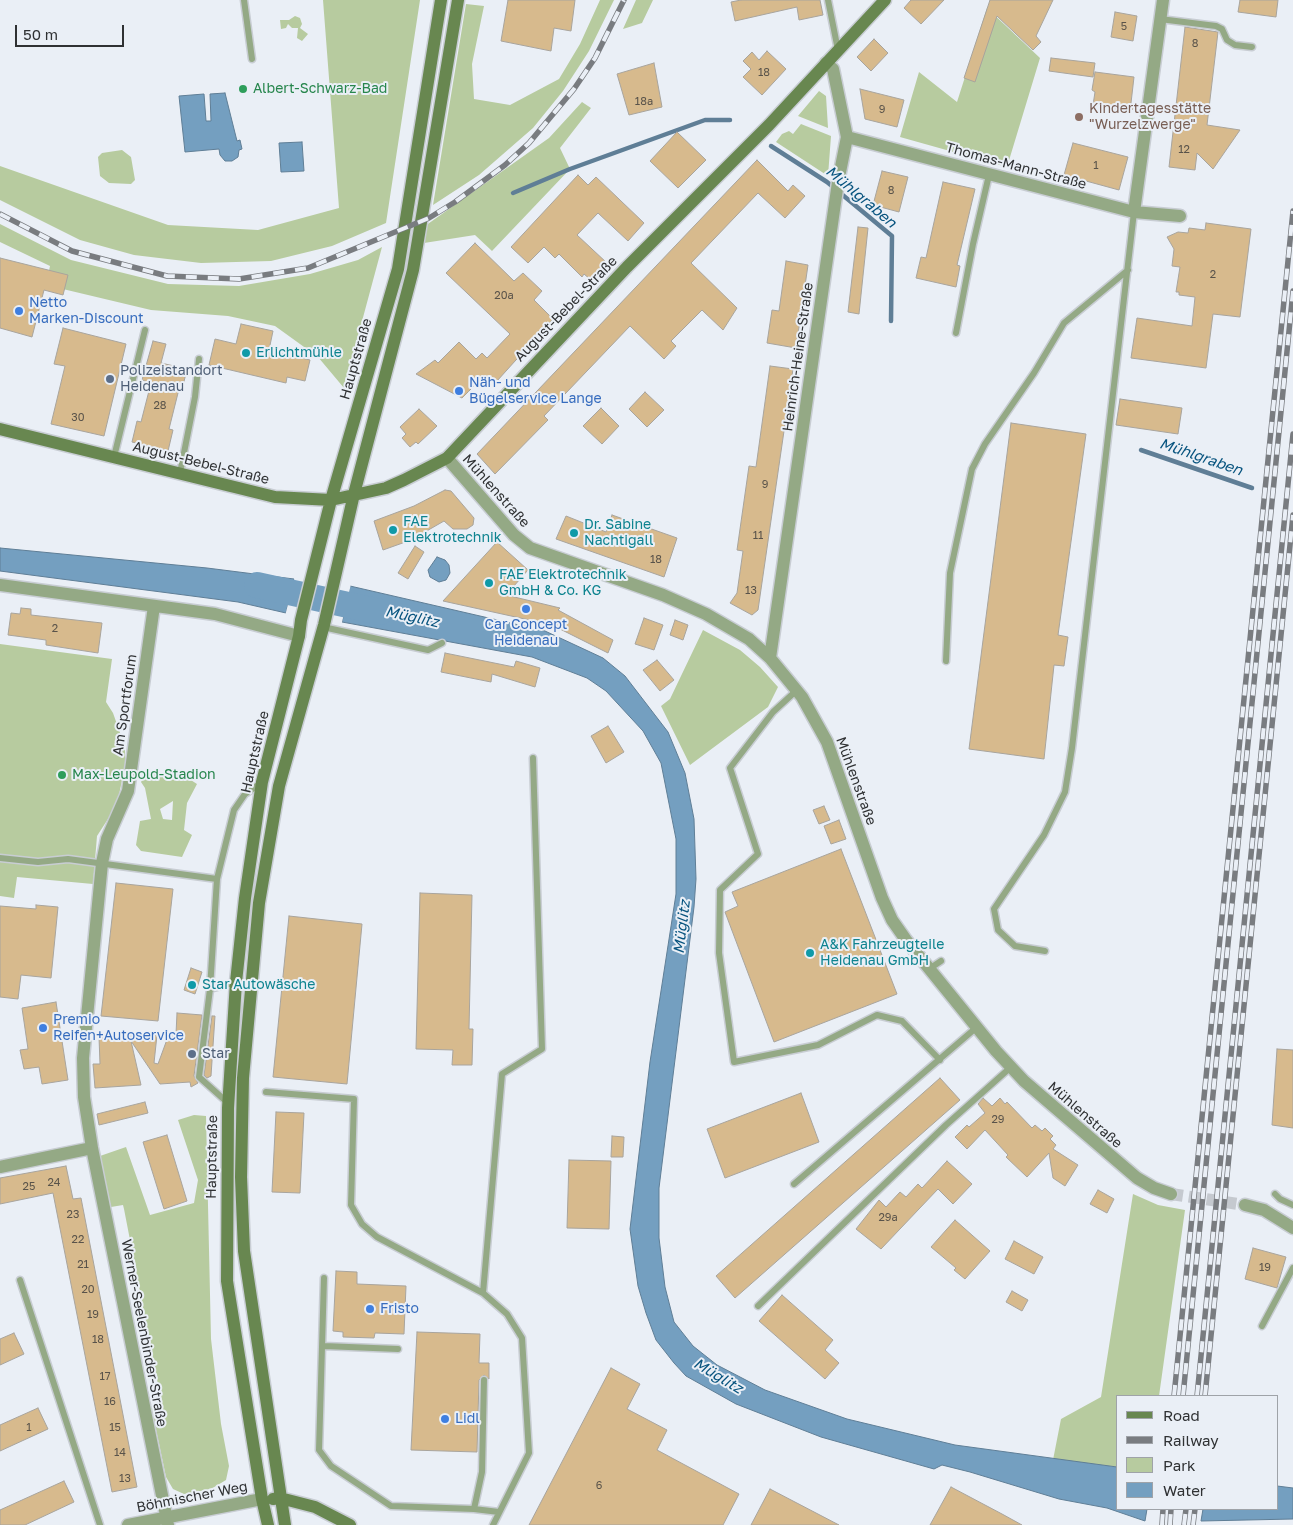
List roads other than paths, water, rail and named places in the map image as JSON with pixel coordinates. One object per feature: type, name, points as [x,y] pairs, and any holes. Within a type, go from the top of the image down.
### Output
[{"type":"main road","name":"Hauptstraße","points":[[268,1525],[262,1499],[227,1281],[228,1104],[236,982],[245,898],[262,782],[299,636],[301,620],[331,500],[398,269],[408,218],[442,0]]},
{"type":"main road","points":[[285,1525],[244,1250],[241,1177],[243,1078],[259,903],[279,786],[324,626],[354,494],[413,270],[458,0]]},
{"type":"main road","name":"August-Bebel-Straße","points":[[0,429],[275,497],[331,500],[386,488],[447,458],[620,274],[782,112],[885,0]]},
{"type":"main road","points":[[262,1499],[280,1498],[316,1508],[350,1525]]},
{"type":"street","points":[[1134,212],[1163,0]]},
{"type":"street","name":"Heinrich-Heine-Straße","points":[[770,658],[835,199],[846,137],[832,69],[826,63]]},
{"type":"street","name":"Thomas-Mann-Straße","points":[[846,137],[1134,212],[1180,216]]},
{"type":"street","name":"Mühlenstraße","points":[[447,458],[514,535],[530,548],[541,554],[663,595],[706,614],[749,639],[770,658],[797,690],[827,742],[882,898],[892,920],[929,970],[1011,1067],[1052,1107],[1130,1172],[1154,1188],[1170,1194]]},
{"type":"street","points":[[0,585],[215,614],[299,636]]},
{"type":"street","name":"Am Sportforum","points":[[102,863],[106,839],[128,790],[154,606]]},
{"type":"street","name":"Werner-Seelenbinder-Straße","points":[[102,863],[83,1058],[84,1097],[92,1148],[167,1521]]},
{"type":"street","points":[[0,1167],[92,1148]]},
{"type":"street","points":[[1245,1205],[1278,1217],[1293,1228]]},
{"type":"street","name":"Böhmischer Weg","points":[[128,1525],[167,1521],[262,1499]]},
{"type":"lane","points":[[244,0],[252,59]]},
{"type":"lane","points":[[828,0],[838,50]]},
{"type":"lane","points":[[1160,19],[1216,26],[1222,30],[1227,40],[1235,45],[1252,47]]},
{"type":"lane","points":[[956,333],[973,244],[989,175]]},
{"type":"lane","points":[[1045,951],[1015,946],[998,930],[994,909],[1044,835],[1065,792],[1072,748],[1134,212]]},
{"type":"lane","points":[[946,661],[950,573],[972,470],[985,444],[1034,373],[1064,323],[1128,270]]},
{"type":"lane","points":[[114,457],[145,330]]},
{"type":"lane","points":[[180,473],[195,397],[199,359]]},
{"type":"lane","points":[[324,626],[428,650],[442,643]]},
{"type":"lane","points":[[797,690],[773,712],[730,768],[758,854],[720,890],[719,953],[734,1062],[818,1045],[877,1015],[902,1020],[940,1060]]},
{"type":"lane","points":[[483,1293],[502,1074],[542,1049],[533,758]]},
{"type":"lane","points":[[228,1104],[199,1077],[210,989],[218,879],[234,810],[245,794],[262,782]]},
{"type":"lane","points":[[0,858],[38,862],[68,859],[218,879]]},
{"type":"lane","points":[[929,970],[941,961]]},
{"type":"lane","points":[[210,989],[236,982]]},
{"type":"lane","points":[[794,1184],[977,1028]]},
{"type":"lane","points":[[758,1306],[912,1160],[946,1125],[1011,1067]]},
{"type":"lane","points":[[266,1092],[354,1099],[351,1205],[362,1224],[377,1237],[483,1293],[507,1314],[522,1338],[529,1453],[493,1525]]},
{"type":"lane","points":[[1276,1194],[1280,1199],[1293,1205]]},
{"type":"lane","points":[[1262,1326],[1293,1268]]},
{"type":"lane","points":[[324,1278],[324,1346],[319,1450],[331,1466],[390,1506],[474,1509],[500,1512]]},
{"type":"lane","points":[[20,1280],[100,1525]]},
{"type":"lane","points":[[324,1346],[398,1349]]},
{"type":"lane","points":[[474,1509],[482,1472],[484,1380]]},
{"type":"water","points":[[225,93],[237,141],[240,140],[242,149],[239,150],[238,157],[232,161],[225,161],[220,155],[219,149],[185,152],[179,96],[204,94],[206,121],[211,121],[210,94]]},
{"type":"water","points":[[302,142],[304,171],[281,172],[279,143]]},
{"type":"water","points":[[0,548],[207,568],[294,579],[286,613],[238,602],[0,571]]},
{"type":"water","points":[[437,557],[445,560],[449,565],[450,573],[446,580],[439,582],[430,577],[428,570]]},
{"type":"water","points":[[350,586],[545,631],[603,658],[625,676],[668,732],[685,773],[694,819],[696,879],[659,1188],[659,1238],[665,1287],[674,1322],[693,1346],[717,1365],[765,1390],[847,1419],[955,1445],[1116,1467],[1116,1510],[1147,1510],[1145,1521],[1107,1508],[1059,1499],[970,1472],[942,1465],[934,1469],[821,1437],[736,1404],[686,1376],[674,1363],[656,1340],[646,1313],[638,1286],[630,1229],[650,1062],[676,894],[676,839],[661,763],[643,731],[606,691],[587,678],[532,657],[342,622]]},
{"type":"water","points":[[1278,1486],[1293,1488],[1293,1519],[1201,1521],[1203,1510],[1278,1510]]},
{"type":"waterway","name":"Mühlgraben","points":[[513,193],[570,169],[705,120],[730,120]]},
{"type":"waterway","name":"Mühlgraben","points":[[771,146],[827,182],[892,236],[891,321]]},
{"type":"waterway","name":"Mühlgraben","points":[[1141,450],[1252,488]]},
{"type":"waterway","name":"Müglitz","points":[[257,585],[380,612]]},
{"type":"tunnel","points":[[1171,1194],[1245,1205]]},
{"type":"railway","points":[[0,214],[72,251],[167,276],[239,279],[308,268],[429,218],[455,202],[505,165],[529,143],[574,89],[595,58],[624,0]]},
{"type":"railway","points":[[1174,1395],[1293,211]]},
{"type":"railway","points":[[1183,1395],[1293,291]]},
{"type":"railway","points":[[1197,1395],[1293,434]]},
{"type":"railway","points":[[1205,1395],[1293,515]]},
{"type":"railway","points":[[1162,1525],[1163,1510]]},
{"type":"railway","points":[[1170,1525],[1171,1510]]},
{"type":"railway","points":[[1184,1525],[1186,1510]]},
{"type":"railway","points":[[1193,1525],[1195,1510]]},
{"type":"place","name":"Albert-Schwarz-Bad","points":[[243,89]]},
{"type":"place","name":"Kindertagesstätte \"Wurzelzwerge\"","points":[[1079,117]]},
{"type":"place","name":"Netto Marken-Discount","points":[[19,311]]},
{"type":"place","name":"Erlichtmühle","points":[[246,353]]},
{"type":"place","name":"Polizeistandort Heidenau","points":[[110,379]]},
{"type":"place","name":"Näh- und Bügelservice Lange","points":[[459,391]]},
{"type":"place","name":"FAE Elektrotechnik","points":[[393,530]]},
{"type":"place","name":"Dr. Sabine Nachtigall","points":[[574,533]]},
{"type":"place","name":"FAE Elektrotechnik GmbH & Co. KG","points":[[489,583]]},
{"type":"place","name":"Car Concept Heidenau","points":[[526,609]]},
{"type":"place","name":"Max-Leupold-Stadion","points":[[62,775]]},
{"type":"place","name":"A&K Fahrzeugteile Heidenau GmbH","points":[[810,953]]},
{"type":"place","name":"Star Autowäsche","points":[[192,985]]},
{"type":"place","name":"Premio Reifen+Autoservice","points":[[43,1028]]},
{"type":"place","name":"Star","points":[[192,1054]]},
{"type":"place","name":"Fristo","points":[[370,1309]]},
{"type":"place","name":"Lidl","points":[[445,1419]]}]
